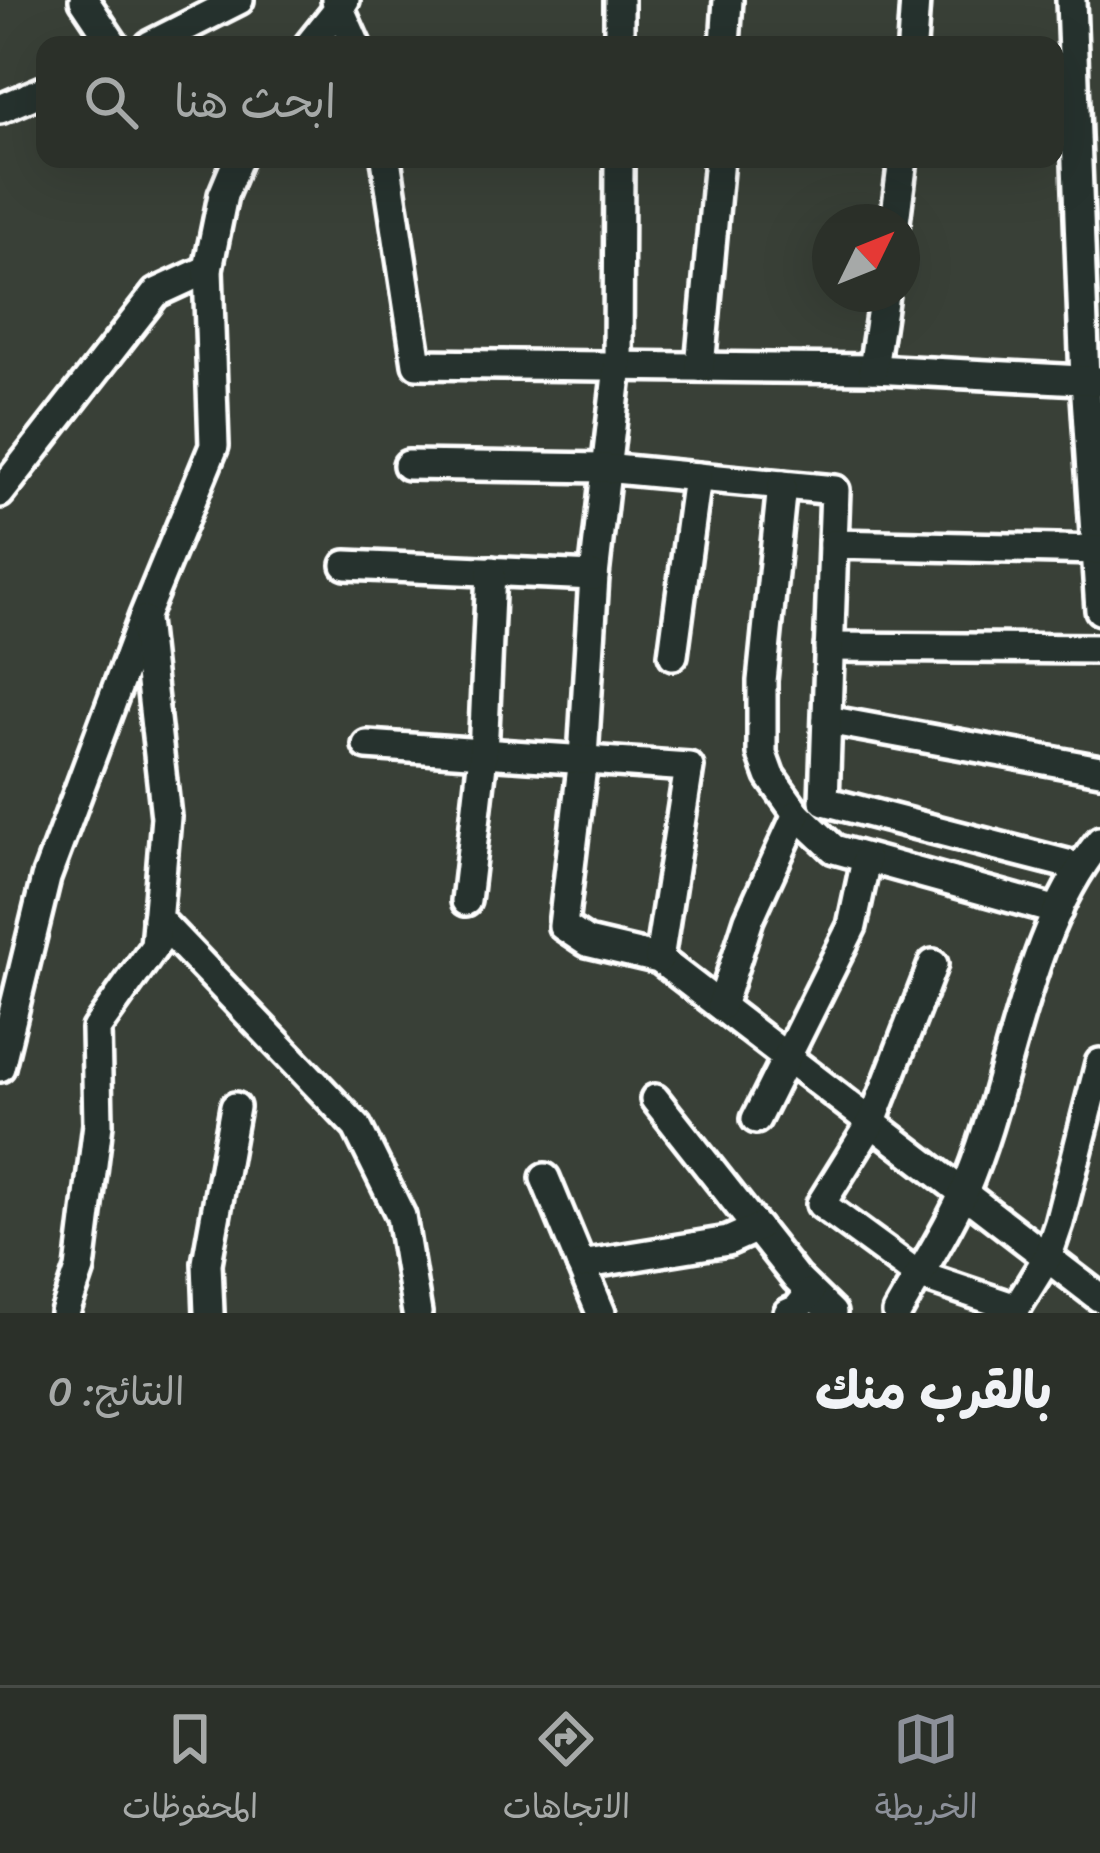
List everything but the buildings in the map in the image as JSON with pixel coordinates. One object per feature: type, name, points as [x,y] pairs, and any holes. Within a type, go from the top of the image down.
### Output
[{"type":"street","points":[[84,0],[108,36]]},
{"type":"street","points":[[619,36],[620,0]]},
{"type":"street","points":[[726,36],[728,0]]},
{"type":"street","points":[[913,36],[915,0]]},
{"type":"street","points":[[1071,0],[1100,610]]},
{"type":"street","points":[[168,36],[236,1]]},
{"type":"street","points":[[316,36],[341,3]]},
{"type":"street","points":[[341,3],[353,36]]},
{"type":"street","points":[[0,109],[36,94]]},
{"type":"street","points":[[0,1067],[46,878],[144,616],[214,446],[208,269],[223,195],[234,168]]},
{"type":"street","points":[[387,168],[417,364],[873,369],[1092,381]]},
{"type":"street","points":[[619,168],[618,366],[594,576],[583,758],[562,926],[587,942],[658,959],[1100,1298]]},
{"type":"street","points":[[700,367],[718,168]]},
{"type":"street","points":[[898,204],[903,168]]},
{"type":"street","points":[[0,493],[156,293],[208,269]]},
{"type":"street","points":[[873,369],[881,312]]},
{"type":"street","points":[[408,466],[604,469],[835,490],[824,801],[1079,867]]},
{"type":"street","points":[[674,655],[698,477]]},
{"type":"street","points":[[782,485],[762,681],[762,754],[770,776],[797,814],[834,849],[1058,911]]},
{"type":"street","points":[[832,544],[1098,550]]},
{"type":"street","points":[[346,565],[594,576]]},
{"type":"street","points":[[466,902],[483,754],[491,571]]},
{"type":"street","points":[[65,1313],[80,1269],[98,1124],[97,1029],[155,946],[166,817],[144,616]]},
{"type":"street","points":[[829,647],[1100,649]]},
{"type":"street","points":[[827,720],[1100,770]]},
{"type":"street","points":[[367,746],[688,767],[658,959]]},
{"type":"street","points":[[721,1006],[749,919],[797,814]]},
{"type":"street","points":[[897,1313],[964,1193],[1058,911],[1079,867],[1100,841]]},
{"type":"street","points":[[756,1119],[852,926],[866,860]]},
{"type":"street","points":[[158,918],[357,1127],[401,1216],[417,1313]]},
{"type":"street","points":[[933,964],[872,1122],[820,1204],[918,1275],[1016,1307],[1047,1258],[1100,1063]]},
{"type":"street","points":[[655,1099],[810,1293],[832,1313]]},
{"type":"street","points":[[209,1313],[207,1263],[235,1108]]},
{"type":"street","points":[[545,1178],[601,1313]]},
{"type":"street","points":[[581,1264],[728,1241],[757,1228]]},
{"type":"street","points":[[1047,1258],[1082,1313]]},
{"type":"street","points":[[788,1313],[810,1293]]}]
